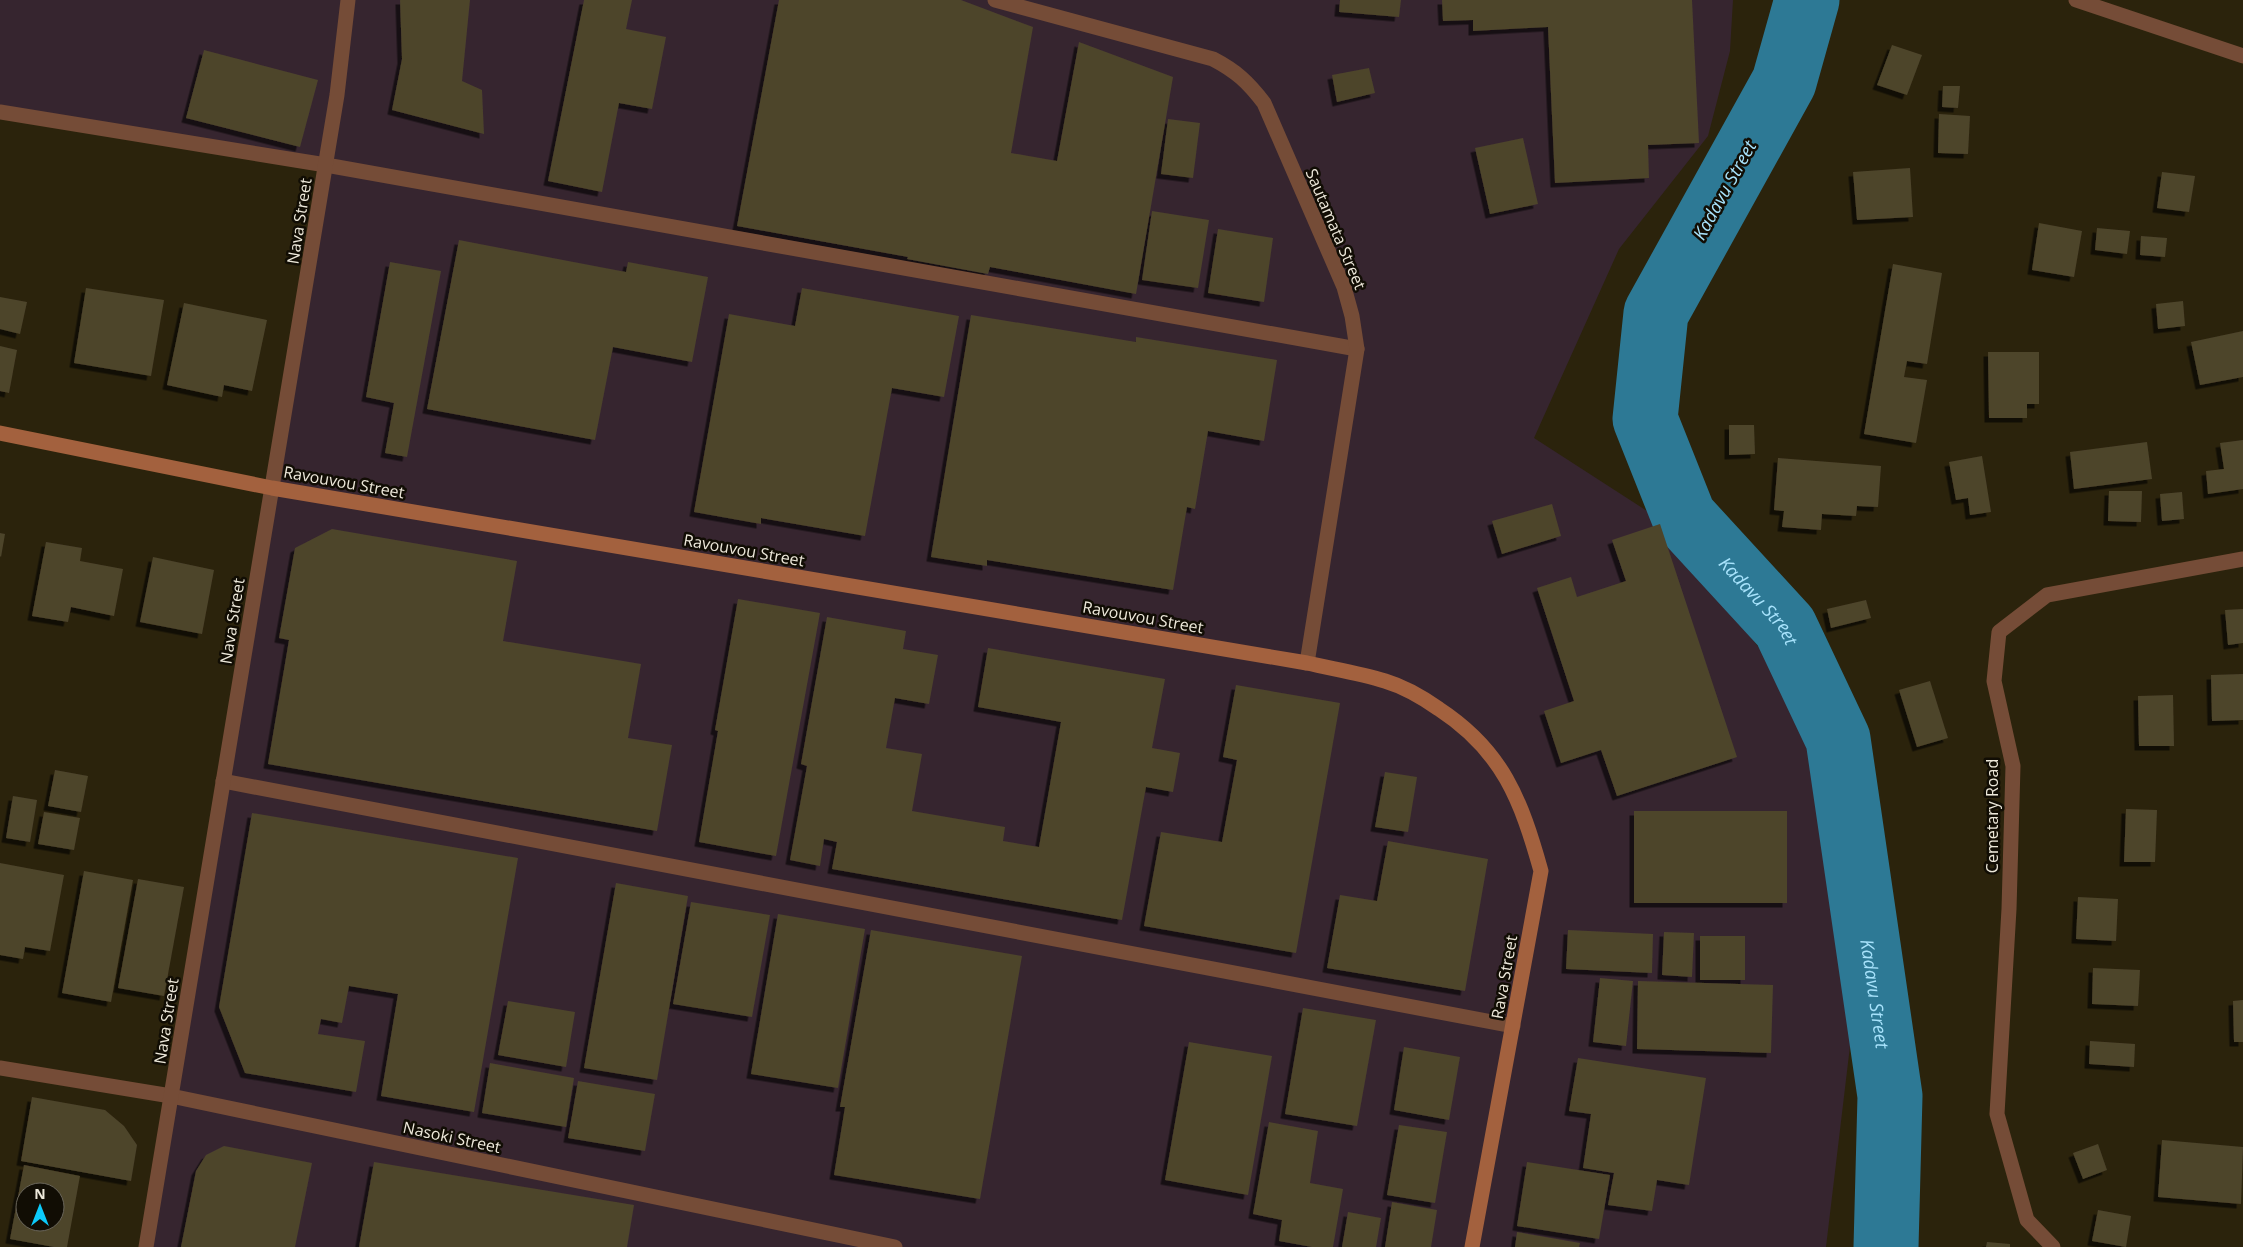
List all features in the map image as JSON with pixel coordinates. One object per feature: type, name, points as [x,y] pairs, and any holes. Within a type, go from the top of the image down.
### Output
[{"type":"main road","name":"Ravouvou Street","points":[[0,433],[272,488],[1307,663],[1386,681],[1414,693],[1469,730]]},
{"type":"main road","name":"Rava Street","points":[[1469,730],[1495,758],[1510,786],[1528,826],[1541,871],[1472,1247]]},
{"type":"street","name":"Nava Street","points":[[146,1247],[326,165],[337,95],[348,0]]},
{"type":"street","name":"Sautamata Street","points":[[996,0],[1212,59],[1234,70],[1249,84],[1264,103],[1344,287],[1352,316],[1357,349],[1307,663]]},
{"type":"street","points":[[2076,0],[2243,56]]},
{"type":"street","points":[[0,112],[326,165],[1357,349]]},
{"type":"street","name":"Cemetary Road","points":[[2053,1247],[2027,1220],[1997,1114],[2009,910],[2013,766],[1994,681],[1999,632],[2048,595],[2243,559]]},
{"type":"street","points":[[223,781],[1512,1026]]},
{"type":"street","name":"Nasoki Street","points":[[0,1068],[171,1096],[895,1247]]},
{"type":"shaded area","points":[[0,0],[1733,0],[1730,51],[1708,136],[1619,249],[1534,438],[1661,520],[1776,670],[1833,798],[1859,971],[1826,1247],[146,1247],[326,165],[0,112]]},
{"type":"building","points":[[400,0],[470,0],[462,81],[482,90],[484,134],[392,110],[402,59]]},
{"type":"building","points":[[584,0],[632,0],[626,29],[666,37],[652,109],[619,103],[602,192],[548,181]]},
{"type":"building","points":[[779,0],[961,0],[1033,27],[1011,153],[1057,161],[1079,42],[1173,77],[1136,294],[990,267],[988,274],[907,259],[908,257],[737,226]]},
{"type":"building","points":[[1340,0],[1401,0],[1399,17],[1339,12]]},
{"type":"building","points":[[1442,0],[1692,0],[1699,143],[1648,145],[1649,178],[1555,183],[1548,27],[1473,31],[1473,20],[1443,21]]},
{"type":"building","points":[[1892,45],[1922,55],[1907,95],[1877,85]]},
{"type":"building","points":[[204,50],[318,80],[300,147],[186,118]]},
{"type":"building","points":[[1369,68],[1375,93],[1337,102],[1332,75]]},
{"type":"building","points":[[1943,86],[1960,86],[1958,108],[1942,107]]},
{"type":"building","points":[[1939,114],[1970,116],[1968,154],[1938,153]]},
{"type":"building","points":[[1168,119],[1200,123],[1193,178],[1161,174]]},
{"type":"building","points":[[1523,138],[1538,204],[1490,214],[1475,148]]},
{"type":"building","points":[[1910,168],[1913,217],[1857,220],[1853,172]]},
{"type":"building","points":[[2162,172],[2195,176],[2189,212],[2157,208]]},
{"type":"building","points":[[1152,211],[1209,220],[1198,288],[1142,280]]},
{"type":"building","points":[[2039,223],[2082,231],[2074,277],[2032,270]]},
{"type":"building","points":[[2097,228],[2130,231],[2127,254],[2095,250]]},
{"type":"building","points":[[1218,229],[1273,238],[1264,302],[1208,293]]},
{"type":"building","points":[[2141,236],[2167,238],[2165,257],[2140,255]]},
{"type":"building","points":[[459,240],[626,272],[628,262],[708,277],[692,362],[613,347],[595,440],[427,409]]},
{"type":"building","points":[[390,262],[441,271],[407,457],[385,453],[394,403],[366,397]]},
{"type":"building","points":[[1893,264],[1942,273],[1927,364],[1907,361],[1904,377],[1927,380],[1916,443],[1864,434]]},
{"type":"building","points":[[86,288],[164,300],[151,376],[74,363]]},
{"type":"building","points":[[802,288],[959,316],[944,397],[892,388],[865,536],[761,518],[761,524],[694,512],[729,314],[795,326]]},
{"type":"building","points":[[0,297],[27,302],[20,334],[0,329]]},
{"type":"building","points":[[2183,301],[2185,326],[2158,329],[2156,304]]},
{"type":"building","points":[[184,303],[267,320],[252,391],[224,385],[222,397],[167,385]]},
{"type":"building","points":[[971,315],[1136,342],[1136,337],[1277,360],[1264,441],[1208,431],[1195,509],[1187,507],[1173,590],[987,560],[987,566],[931,557]]},
{"type":"building","points":[[2243,331],[2243,377],[2200,385],[2191,342]]},
{"type":"building","points":[[0,346],[17,350],[9,393],[0,391]]},
{"type":"building","points":[[1988,352],[2039,352],[2039,404],[2027,404],[2027,418],[1989,418]]},
{"type":"building","points":[[1729,425],[1754,425],[1755,454],[1729,455]]},
{"type":"building","points":[[2243,440],[2243,489],[2208,494],[2206,471],[2224,469],[2220,443]]},
{"type":"building","points":[[2147,442],[2152,479],[2074,489],[2070,452]]},
{"type":"building","points":[[1982,456],[1991,512],[1970,515],[1968,498],[1956,500],[1949,462]]},
{"type":"building","points":[[1778,458],[1881,466],[1878,507],[1857,506],[1856,516],[1822,514],[1821,530],[1782,527],[1784,511],[1774,510]]},
{"type":"building","points":[[2109,491],[2142,491],[2141,522],[2108,521]]},
{"type":"building","points":[[2182,492],[2184,519],[2162,521],[2160,494]]},
{"type":"building","points":[[1552,504],[1561,536],[1502,554],[1492,521]]},
{"type":"building","points":[[1660,524],[1737,757],[1617,796],[1601,750],[1561,763],[1544,711],[1574,701],[1537,588],[1571,577],[1577,597],[1626,581],[1612,540]]},
{"type":"building","points":[[332,529],[517,561],[503,641],[641,664],[628,738],[672,745],[657,831],[268,764],[289,640],[279,638],[295,548]]},
{"type":"building","points":[[0,533],[5,534],[1,557],[0,556]]},
{"type":"building","points":[[46,542],[82,548],[80,561],[123,569],[114,616],[71,607],[68,622],[32,616]]},
{"type":"building","points":[[153,557],[214,570],[202,634],[140,622]]},
{"type":"building","points":[[738,599],[820,613],[776,856],[699,842],[718,731],[715,730]]},
{"type":"building","points":[[1866,600],[1871,618],[1831,628],[1827,609]]},
{"type":"building","points":[[2243,609],[2243,643],[2228,645],[2225,610]]},
{"type":"building","points":[[827,617],[906,631],[903,649],[938,655],[929,704],[895,698],[886,748],[922,754],[912,811],[1005,827],[1003,841],[1039,847],[1061,722],[978,707],[988,648],[1165,679],[1152,748],[1180,753],[1173,792],[1146,787],[1122,920],[832,869],[837,842],[824,839],[820,866],[790,860],[807,766],[801,764]]},
{"type":"building","points":[[2243,674],[2243,720],[2212,721],[2211,675]]},
{"type":"building","points":[[1930,681],[1948,738],[1917,747],[1899,690]]},
{"type":"building","points":[[1236,685],[1340,703],[1296,953],[1144,926],[1161,832],[1222,842],[1237,760],[1223,757]]},
{"type":"building","points":[[2173,695],[2174,746],[2139,746],[2138,696]]},
{"type":"building","points":[[55,770],[88,776],[81,812],[48,806]]},
{"type":"building","points":[[1385,772],[1417,777],[1408,832],[1375,827]]},
{"type":"building","points":[[13,796],[37,800],[30,842],[6,838]]},
{"type":"building","points":[[2126,809],[2157,810],[2155,862],[2124,862]]},
{"type":"building","points":[[1634,811],[1787,811],[1787,903],[1634,903]]},
{"type":"building","points":[[44,812],[80,818],[74,850],[38,844]]},
{"type":"building","points":[[252,813],[518,858],[474,1112],[381,1096],[398,994],[349,986],[342,1023],[321,1019],[318,1034],[365,1041],[356,1092],[245,1073],[219,1007]]},
{"type":"building","points":[[1388,841],[1488,859],[1465,991],[1327,968],[1340,895],[1377,901]]},
{"type":"building","points":[[0,863],[64,875],[50,951],[25,947],[23,959],[0,955]]},
{"type":"building","points":[[84,871],[133,880],[111,1002],[62,993]]},
{"type":"building","points":[[138,879],[184,887],[164,996],[118,988]]},
{"type":"building","points":[[616,883],[688,896],[657,1080],[584,1068]]},
{"type":"building","points":[[2078,897],[2118,899],[2116,941],[2076,939]]},
{"type":"building","points":[[691,902],[770,915],[752,1017],[673,1004]]},
{"type":"building","points":[[778,914],[865,929],[838,1088],[751,1074]]},
{"type":"building","points":[[871,930],[1022,956],[980,1199],[834,1175],[845,1107],[840,1107]]},
{"type":"building","points":[[1568,930],[1653,934],[1652,973],[1566,969]]},
{"type":"building","points":[[1664,932],[1694,933],[1692,977],[1662,975]]},
{"type":"building","points":[[1700,936],[1745,936],[1745,980],[1700,980]]},
{"type":"building","points":[[2093,968],[2140,970],[2138,1006],[2092,1004]]},
{"type":"building","points":[[1600,978],[1633,981],[1626,1046],[1593,1042]]},
{"type":"building","points":[[1638,981],[1773,985],[1771,1053],[1637,1049]]},
{"type":"building","points":[[2243,1000],[2243,1042],[2234,1042],[2233,1001]]},
{"type":"building","points":[[508,1001],[575,1012],[566,1067],[498,1055]]},
{"type":"building","points":[[1303,1008],[1376,1020],[1357,1126],[1285,1114]]},
{"type":"building","points":[[2090,1041],[2135,1044],[2134,1067],[2089,1064]]},
{"type":"building","points":[[1189,1042],[1272,1056],[1248,1195],[1165,1180]]},
{"type":"building","points":[[1404,1047],[1460,1057],[1449,1120],[1394,1110]]},
{"type":"building","points":[[1578,1058],[1706,1078],[1689,1185],[1657,1180],[1652,1211],[1608,1205],[1614,1173],[1583,1168],[1591,1114],[1569,1111]]},
{"type":"building","points":[[490,1063],[574,1078],[566,1127],[482,1113]]},
{"type":"building","points":[[578,1081],[655,1094],[645,1151],[568,1138]]},
{"type":"building","points":[[32,1097],[105,1110],[124,1126],[137,1145],[131,1181],[21,1161]]},
{"type":"building","points":[[1269,1122],[1318,1131],[1310,1183],[1343,1189],[1333,1247],[1312,1247],[1279,1241],[1282,1220],[1253,1214]]},
{"type":"building","points":[[1399,1125],[1447,1132],[1435,1203],[1387,1195]]},
{"type":"building","points":[[2162,1140],[2243,1147],[2241,1204],[2158,1197]]},
{"type":"building","points":[[2098,1144],[2107,1170],[2083,1179],[2073,1153]]},
{"type":"building","points":[[224,1146],[312,1163],[295,1247],[181,1247],[196,1171],[206,1155]]},
{"type":"building","points":[[374,1162],[634,1205],[627,1247],[359,1247]]},
{"type":"building","points":[[1527,1162],[1610,1175],[1599,1239],[1517,1226]]},
{"type":"building","points":[[24,1165],[80,1176],[67,1247],[54,1247],[10,1239],[15,1213],[15,1232],[65,1232],[65,1182],[21,1182]]},
{"type":"building","points":[[1392,1202],[1437,1210],[1431,1247],[1385,1247]]},
{"type":"building","points":[[2098,1210],[2131,1216],[2126,1247],[2092,1241]]},
{"type":"building","points":[[1348,1212],[1381,1218],[1376,1247],[1342,1247]]},
{"type":"building","points":[[1517,1232],[1580,1243],[1579,1247],[1515,1247]]},
{"type":"building","points":[[1987,1242],[2010,1244],[2010,1247],[1986,1247]]},
{"type":"waterway","name":"Kadavu Street","points":[[1807,0],[1784,82],[1656,313],[1645,419],[1684,517],[1785,627],[1838,739],[1890,1096],[1886,1247]]}]
